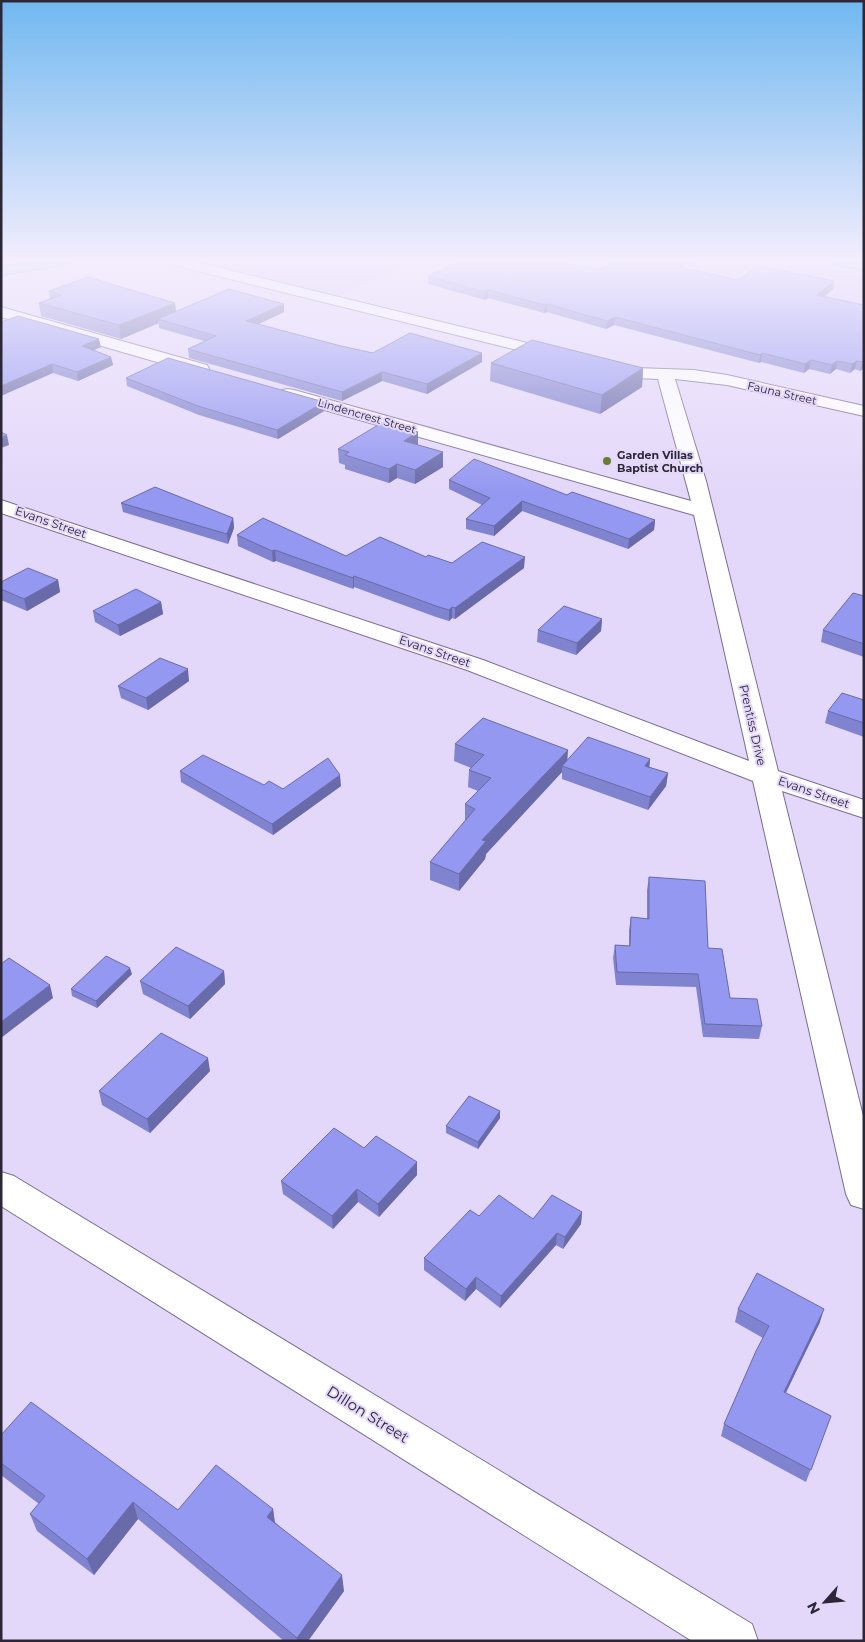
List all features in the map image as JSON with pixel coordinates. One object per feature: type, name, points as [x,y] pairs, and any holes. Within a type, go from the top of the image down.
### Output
[{"type":"street","points":[[91,338],[222,375]]},
{"type":"street","points":[[489,338],[573,358]]},
{"type":"street","name":"Fauna Street","points":[[591,362],[636,372],[694,375],[727,380],[864,411]]},
{"type":"street","name":"Prentiss Drive","points":[[665,374],[689,454],[703,511],[864,1194]]},
{"type":"street","name":"Lindencrest Street","points":[[270,388],[703,511]]},
{"type":"street","name":"Evans Street","points":[[1,506],[475,665],[765,776],[864,809]]},
{"type":"street","name":"Dillon Street","points":[[1,1187],[735,1641]]},
{"type":"building","points":[[1,338],[94,338],[99,339],[82,346],[111,357],[77,372],[52,364],[1,386]]},
{"type":"building","points":[[212,338],[309,338],[373,353],[401,338],[427,338],[482,353],[427,384],[382,372],[342,392],[188,349]]},
{"type":"building","points":[[694,338],[864,338],[864,361],[857,361],[852,364],[837,361],[832,365],[811,360],[805,364],[762,353],[760,355]]},
{"type":"building","points":[[532,340],[643,368],[602,395],[491,363]]},
{"type":"building","points":[[168,358],[324,402],[277,430],[198,406],[126,378]]},
{"type":"building","points":[[383,422],[418,432],[404,441],[443,452],[415,470],[397,464],[389,469],[345,455],[349,452],[338,449]]},
{"type":"building","points":[[1,432],[7,435],[1,438]]},
{"type":"building","points":[[474,459],[567,495],[572,492],[655,520],[629,539],[522,501],[494,526],[466,519],[490,498],[449,480]]},
{"type":"building","points":[[155,487],[233,518],[227,534],[121,503]]},
{"type":"building","points":[[263,518],[346,556],[380,537],[426,557],[428,555],[452,563],[482,542],[525,557],[455,608],[452,607],[449,610],[354,576],[353,578],[275,550],[272,551],[237,535]]},
{"type":"building","points":[[28,568],[58,580],[24,599],[1,589],[1,582]]},
{"type":"building","points":[[136,589],[161,602],[118,625],[93,611]]},
{"type":"building","points":[[853,593],[864,596],[864,644],[823,630]]},
{"type":"building","points":[[564,606],[602,619],[577,643],[538,630]]},
{"type":"building","points":[[160,658],[188,669],[146,698],[118,686]]},
{"type":"building","points":[[842,693],[864,700],[864,723],[828,711]]},
{"type":"building","points":[[483,718],[568,750],[482,840],[486,841],[459,874],[430,862],[475,809],[465,804],[491,778],[469,770],[484,755],[455,744]]},
{"type":"building","points":[[588,737],[650,759],[645,766],[668,773],[650,797],[562,766]]},
{"type":"building","points":[[203,755],[264,785],[269,781],[283,789],[328,758],[340,775],[272,824],[180,771]]},
{"type":"building","points":[[649,877],[705,881],[708,948],[722,949],[730,998],[757,999],[762,1026],[705,1024],[698,974],[617,972],[615,945],[630,946],[631,917],[649,919]]},
{"type":"building","points":[[176,947],[224,971],[188,1006],[140,981]]},
{"type":"building","points":[[106,956],[130,968],[96,1001],[71,989]]},
{"type":"building","points":[[9,958],[50,985],[1,1022],[1,964]]},
{"type":"building","points":[[161,1033],[208,1058],[147,1119],[99,1091]]},
{"type":"building","points":[[469,1096],[500,1111],[478,1142],[446,1126]]},
{"type":"building","points":[[334,1128],[364,1148],[376,1136],[417,1162],[378,1204],[357,1189],[332,1216],[281,1181]]},
{"type":"building","points":[[499,1195],[533,1219],[552,1195],[582,1212],[565,1237],[557,1233],[501,1296],[476,1277],[466,1289],[424,1258],[470,1210],[479,1216]]},
{"type":"building","points":[[757,1273],[824,1309],[784,1392],[831,1416],[811,1470],[724,1424],[769,1326],[738,1309]]},
{"type":"building","points":[[31,1402],[178,1510],[216,1465],[273,1509],[267,1517],[342,1575],[297,1638],[133,1502],[87,1559],[30,1514],[45,1496],[1,1463],[1,1435]]},
{"type":"place","name":"Garden Villas Baptist Church","points":[[607,461]]}]
